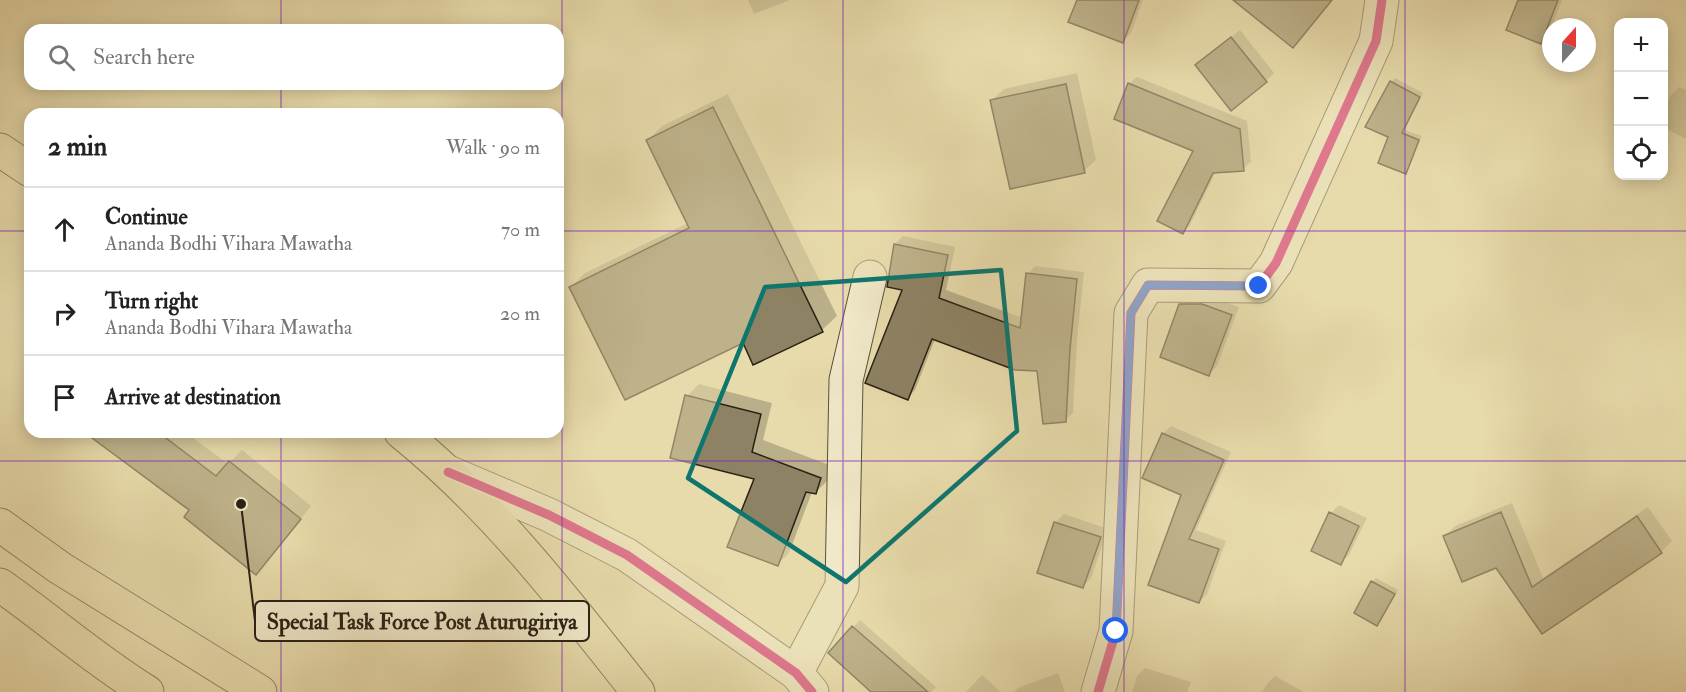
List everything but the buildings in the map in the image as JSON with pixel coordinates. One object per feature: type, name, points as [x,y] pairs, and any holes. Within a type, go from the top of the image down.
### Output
[{"type":"main road","points":[[0,150],[24,166]]},
{"type":"main road","points":[[408,438],[448,472],[510,535],[638,692]]},
{"type":"main road","points":[[0,525],[60,568],[260,692]]},
{"type":"main road","points":[[0,585],[35,609],[115,672],[147,692]]},
{"type":"street","points":[[1098,692],[1116,631],[1131,313],[1148,285],[1259,286],[1276,263],[1376,41],[1382,0]]},
{"type":"street","points":[[448,472],[549,515],[627,555],[804,683],[842,586],[846,380],[870,277]]},
{"type":"highlighted area","points":[[1001,270],[1017,431],[846,582],[688,478],[765,287]]},
{"type":"cycle path","points":[[1098,692],[1116,631],[1131,313],[1148,285],[1259,286],[1276,263],[1376,41],[1382,0]]},
{"type":"cycle path","points":[[448,472],[549,515],[627,555],[796,673],[812,692]]},
{"type":"place","name":"Special Task Force Post Aturugiriya","points":[[241,504]]},
{"type":"route","points":[[1116,631],[1131,313],[1148,285],[1259,286]]}]
